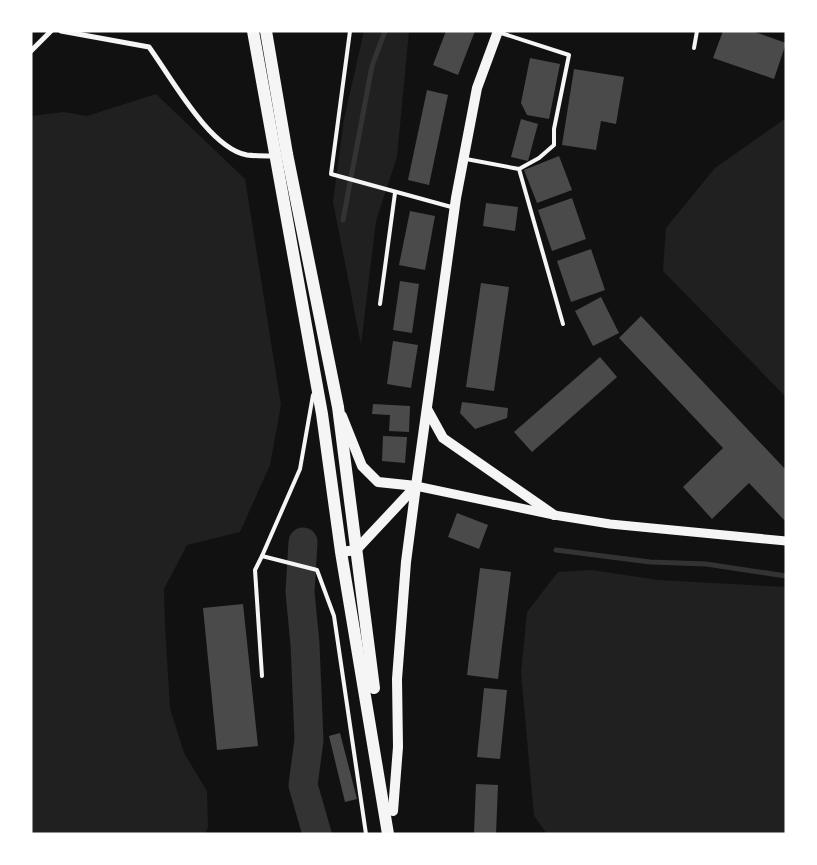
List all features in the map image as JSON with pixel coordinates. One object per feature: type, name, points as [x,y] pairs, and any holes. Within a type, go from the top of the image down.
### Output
[{"type":"main road","points":[[253,31],[316,381],[341,552],[388,834]]},
{"type":"main road","points":[[266,31],[287,154],[338,407],[366,638],[396,834]]},
{"type":"main road","points":[[393,812],[398,747],[397,679],[406,562],[416,486],[455,208],[476,88],[498,32]]},
{"type":"main road","points":[[338,407],[362,466],[378,482],[416,486]]},
{"type":"main road","points":[[427,409],[443,438],[554,515]]},
{"type":"main road","points":[[341,552],[356,550],[416,486]]},
{"type":"street","points":[[31,51],[51,31]]},
{"type":"street","points":[[61,31],[149,46],[173,79],[198,119],[225,144],[246,155],[274,156]]},
{"type":"street","points":[[416,486],[554,515],[610,524],[786,541]]},
{"type":"lane","points":[[350,31],[330,174],[372,187],[455,208]]},
{"type":"lane","points":[[694,48],[697,31]]},
{"type":"lane","points":[[464,158],[519,169],[539,158],[554,145],[554,129],[570,55],[498,32]]},
{"type":"lane","points":[[519,169],[563,324]]},
{"type":"lane","points":[[380,304],[395,193]]},
{"type":"lane","points":[[262,676],[256,570],[300,469],[316,381]]},
{"type":"lane","points":[[263,553],[270,557],[317,570],[334,616],[366,834]]},
{"type":"shaded area","points":[[364,31],[409,31],[397,157],[376,221],[361,345],[333,202],[344,119]]},
{"type":"shaded area","points":[[156,94],[245,179],[281,405],[270,465],[240,532],[187,545],[164,589],[170,708],[184,753],[207,791],[208,827],[205,834],[31,834],[31,116],[64,112],[87,116]]},
{"type":"shaded area","points":[[786,118],[786,397],[663,271],[666,228],[715,168]]},
{"type":"shaded area","points":[[592,570],[658,580],[786,587],[786,834],[547,834],[534,816],[521,673],[527,612],[558,572]]},
{"type":"building","points":[[446,31],[475,31],[458,75],[433,65]]},
{"type":"building","points":[[723,31],[752,31],[786,43],[774,79],[713,58]]},
{"type":"building","points":[[530,58],[560,64],[549,119],[527,115],[521,103]]},
{"type":"building","points":[[574,69],[624,77],[616,124],[601,121],[596,150],[562,145]]},
{"type":"building","points":[[427,90],[448,95],[429,185],[408,180]]},
{"type":"building","points":[[521,119],[538,124],[528,161],[511,157]]},
{"type":"building","points":[[559,156],[572,190],[537,203],[524,170]]},
{"type":"building","points":[[572,198],[586,239],[552,251],[538,210]]},
{"type":"building","points":[[486,203],[518,207],[515,231],[483,226]]},
{"type":"building","points":[[410,211],[435,216],[425,270],[399,265]]},
{"type":"building","points":[[591,249],[605,290],[571,302],[557,261]]},
{"type":"building","points":[[400,281],[419,284],[412,333],[393,330]]},
{"type":"building","points":[[481,283],[509,287],[494,391],[466,387]]},
{"type":"building","points":[[601,297],[619,333],[593,346],[575,311]]},
{"type":"building","points":[[641,316],[786,470],[786,522],[749,483],[712,519],[683,487],[723,448],[619,338]]},
{"type":"building","points":[[393,341],[418,345],[411,388],[387,384]]},
{"type":"building","points":[[600,357],[617,377],[532,452],[514,432]]},
{"type":"building","points":[[462,402],[508,408],[507,418],[475,429],[460,413]]},
{"type":"building","points":[[373,404],[410,406],[409,432],[389,431],[390,415],[372,414]]},
{"type":"building","points":[[383,436],[407,437],[405,463],[382,461]]},
{"type":"building","points":[[457,513],[488,525],[479,549],[448,537]]},
{"type":"building","points":[[480,568],[511,572],[498,679],[467,675]]},
{"type":"building","points":[[243,604],[258,746],[217,750],[203,608]]},
{"type":"building","points":[[484,688],[507,690],[500,759],[477,757]]},
{"type":"building","points":[[340,733],[357,799],[345,802],[329,736]]},
{"type":"building","points":[[476,784],[498,785],[496,834],[474,834]]},
{"type":"waterway","points":[[343,220],[372,66],[385,31]]},
{"type":"waterway","points":[[303,542],[300,592],[305,644],[309,740],[303,785],[317,834]]},
{"type":"waterway","points":[[556,550],[650,562],[706,564],[786,576]]}]
